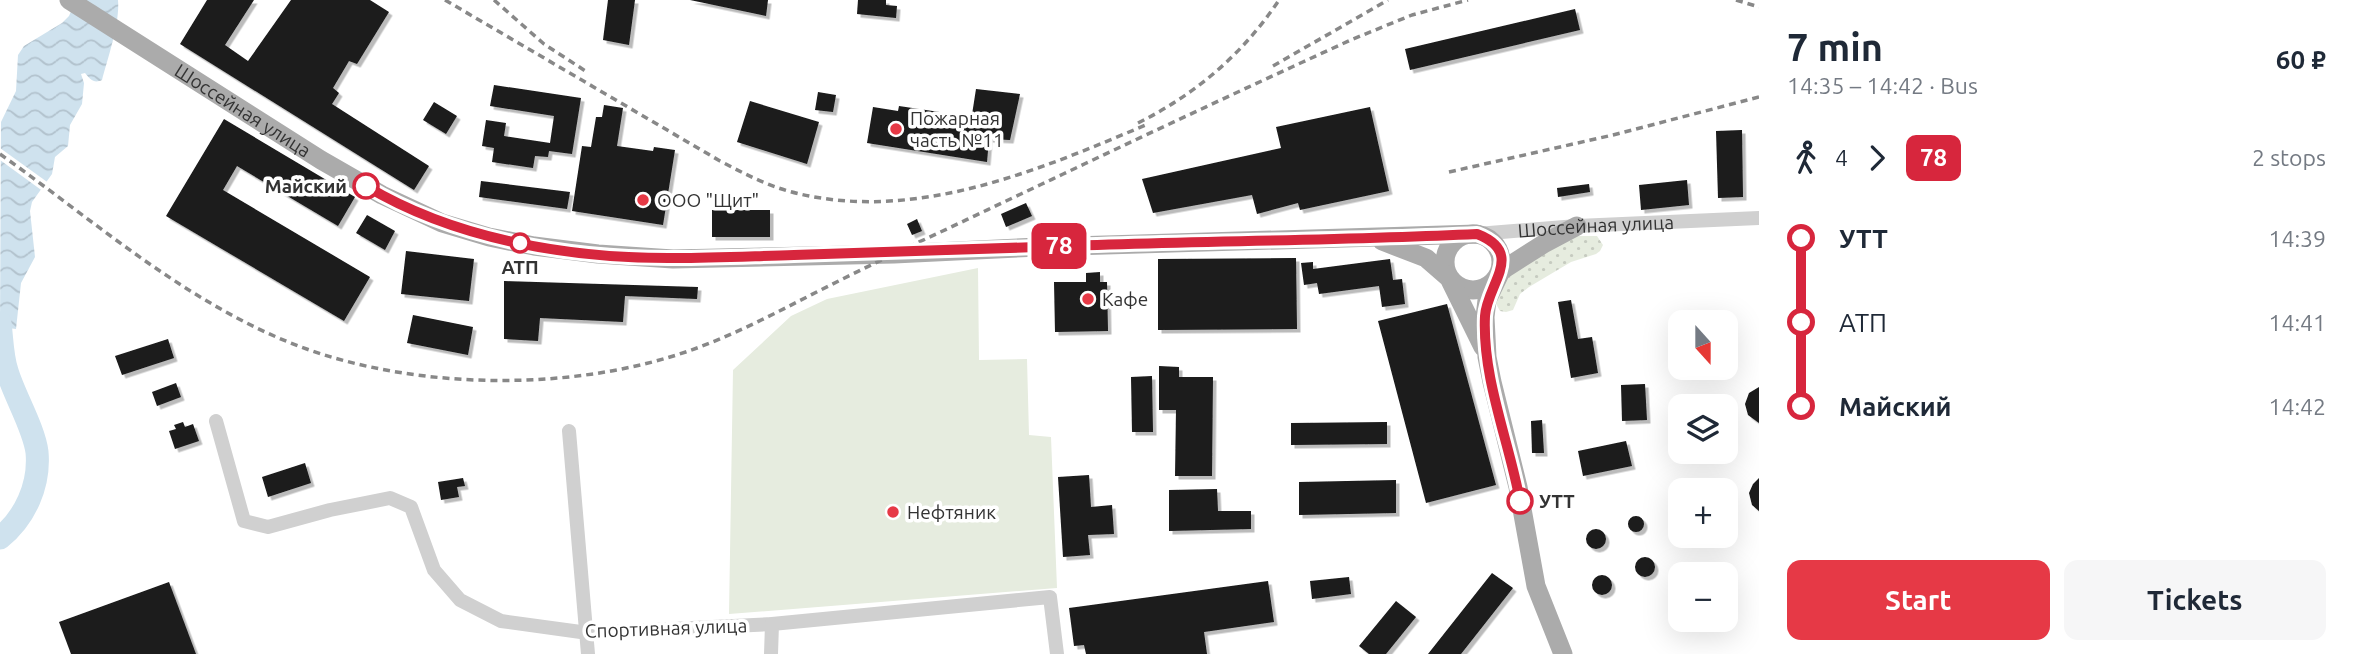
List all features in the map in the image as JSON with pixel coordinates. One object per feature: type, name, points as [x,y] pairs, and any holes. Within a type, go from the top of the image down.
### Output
[{"type":"main road","name":"Шоссейная улица","points":[[70,1],[382,195],[442,223],[489,237],[534,246],[598,254],[673,258],[1477,234]]},
{"type":"main road","points":[[1374,238],[1426,258],[1464,289],[1475,290],[1485,287],[1502,271],[1577,226]]},
{"type":"main road","points":[[1487,357],[1444,262],[1447,250],[1455,240],[1477,234],[1489,238],[1497,247],[1501,259],[1502,271],[1487,300],[1487,357],[1518,487],[1536,586],[1563,654]]},
{"type":"street","name":"Шоссейная улица","points":[[1477,234],[1577,226],[1759,218]]},
{"type":"street","name":"Спортивная улица","points":[[216,421],[244,521],[268,527],[330,510],[390,498],[411,507],[434,570],[460,600],[500,621],[587,633],[772,624],[1049,597],[1057,654]]},
{"type":"street","points":[[569,431],[589,654]]},
{"type":"street","points":[[771,654],[772,624]]},
{"type":"shaded area","points":[[1572,236],[1597,236],[1603,245],[1596,254],[1571,262],[1529,287],[1520,294],[1513,310],[1500,311],[1495,302],[1504,279]]},
{"type":"shaded area","name":"Нефтяник","points":[[978,268],[979,360],[1027,359],[1029,435],[1051,437],[1057,588],[729,614],[733,370],[791,316],[827,299]]},
{"type":"water","points":[[76,0],[118,0],[113,40],[102,80],[94,81],[85,73],[81,74],[84,83],[82,104],[70,125],[68,146],[55,157],[52,174],[32,202],[30,211],[35,257],[21,283],[16,329],[0,327],[1,122],[16,91],[18,55],[24,46],[62,23],[69,16]]},
{"type":"pier","points":[[0,148],[50,184],[44,192],[0,160]]},
{"type":"building","points":[[207,0],[254,0],[225,45],[248,61],[291,0],[370,0],[389,12],[357,64],[349,61],[333,88],[339,93],[332,104],[429,166],[414,190],[180,44]]},
{"type":"building","points":[[608,0],[635,0],[629,45],[603,40]]},
{"type":"building","points":[[690,0],[768,0],[766,16]]},
{"type":"building","points":[[858,0],[886,0],[886,5],[897,6],[896,18],[857,14]]},
{"type":"building","points":[[1575,9],[1580,30],[1410,70],[1405,49]]},
{"type":"building","points":[[494,85],[581,98],[572,154],[549,151],[548,157],[535,156],[533,168],[492,162],[494,148],[482,146],[486,120],[506,123],[504,136],[550,143],[554,116],[490,106]]},
{"type":"building","points":[[976,89],[1020,94],[1010,140],[989,139],[987,162],[867,143],[873,107],[898,111],[899,106],[946,113],[945,118],[971,121]]},
{"type":"building","points":[[818,92],[836,95],[833,112],[815,110]]},
{"type":"building","points":[[750,101],[819,122],[807,164],[737,142]]},
{"type":"building","points":[[434,102],[457,116],[446,134],[423,120]]},
{"type":"building","points":[[604,105],[623,108],[617,146],[653,151],[654,147],[675,150],[663,225],[572,211],[582,146],[591,147],[596,117],[602,117]]},
{"type":"building","points":[[1370,107],[1389,191],[1300,210],[1298,203],[1257,214],[1252,195],[1153,213],[1142,179],[1281,148],[1276,127]]},
{"type":"building","points":[[224,119],[355,197],[338,226],[237,166],[223,190],[370,277],[344,321],[166,216]]},
{"type":"building","points":[[1742,130],[1743,197],[1718,198],[1716,131]]},
{"type":"building","points":[[1687,180],[1689,205],[1641,210],[1639,185]]},
{"type":"building","points":[[481,181],[570,192],[567,209],[479,197]]},
{"type":"building","points":[[1589,184],[1590,192],[1558,197],[1557,188]]},
{"type":"building","points":[[1026,203],[1032,216],[1006,227],[1001,214]]},
{"type":"building","points":[[712,210],[770,210],[770,237],[712,237]]},
{"type":"building","points":[[367,215],[395,231],[385,250],[356,233]]},
{"type":"building","points":[[917,219],[922,231],[912,235],[907,224]]},
{"type":"building","points":[[406,251],[474,259],[469,301],[401,294]]},
{"type":"building","points":[[1296,258],[1297,329],[1158,330],[1158,259]]},
{"type":"building","points":[[1390,259],[1393,280],[1402,279],[1405,304],[1382,307],[1379,286],[1319,294],[1317,283],[1304,285],[1301,263],[1313,262],[1313,269]]},
{"type":"building","points":[[1100,272],[1100,282],[1107,282],[1108,331],[1055,332],[1054,282],[1086,282],[1086,273]]},
{"type":"building","points":[[504,281],[698,287],[697,299],[625,296],[623,322],[540,318],[538,341],[504,339]]},
{"type":"building","points":[[1571,300],[1578,339],[1592,337],[1598,373],[1571,378],[1558,302]]},
{"type":"building","points":[[1447,304],[1496,485],[1426,503],[1378,321]]},
{"type":"building","points":[[413,315],[473,327],[468,355],[407,343]]},
{"type":"building","points":[[168,339],[174,358],[122,375],[115,356]]},
{"type":"building","points":[[1159,366],[1179,367],[1179,377],[1213,377],[1212,476],[1175,476],[1176,410],[1159,410]]},
{"type":"building","points":[[1152,376],[1153,432],[1132,432],[1131,377]]},
{"type":"building","points":[[176,383],[181,397],[157,406],[152,392]]},
{"type":"building","points":[[1645,384],[1647,420],[1622,421],[1621,385]]},
{"type":"building","points":[[1759,387],[1759,423],[1748,415],[1745,404],[1749,393]]},
{"type":"building","points":[[1542,420],[1544,453],[1532,453],[1531,421]]},
{"type":"building","points":[[183,422],[185,427],[193,424],[199,441],[175,449],[169,431],[176,429],[174,425]]},
{"type":"building","points":[[1387,422],[1387,444],[1291,445],[1291,423]]},
{"type":"building","points":[[1626,441],[1632,466],[1583,476],[1578,451]]},
{"type":"building","points":[[305,463],[311,483],[268,497],[262,477]]},
{"type":"building","points":[[1089,475],[1091,507],[1112,505],[1114,534],[1088,535],[1090,555],[1063,557],[1058,477]]},
{"type":"building","points":[[463,478],[465,486],[457,487],[459,497],[441,500],[438,482]]},
{"type":"building","points":[[1759,478],[1759,511],[1752,505],[1749,493]]},
{"type":"building","points":[[1396,480],[1396,513],[1299,515],[1299,482]]},
{"type":"building","points":[[1217,489],[1218,511],[1251,511],[1251,529],[1169,531],[1169,490]]},
{"type":"building","points":[[1636,516],[1642,518],[1642,530],[1636,532],[1630,530],[1628,524],[1630,518]]},
{"type":"building","points":[[1596,529],[1603,532],[1606,539],[1603,546],[1596,549],[1589,546],[1586,539],[1589,532]]},
{"type":"building","points":[[1645,557],[1652,560],[1655,567],[1652,574],[1645,577],[1638,574],[1635,567],[1638,560]]},
{"type":"building","points":[[1492,573],[1513,588],[1461,654],[1428,654]]},
{"type":"building","points":[[1602,575],[1609,578],[1612,585],[1609,592],[1602,595],[1595,592],[1592,585],[1595,578]]},
{"type":"building","points":[[1349,577],[1351,594],[1312,599],[1310,581]]},
{"type":"building","points":[[1268,581],[1274,622],[1204,632],[1207,654],[1086,654],[1084,645],[1074,646],[1069,608]]},
{"type":"building","points":[[169,582],[196,654],[71,654],[59,622]]},
{"type":"building","points":[[1396,601],[1416,617],[1386,654],[1369,654],[1359,646]]},
{"type":"waterway","points":[[0,323],[5,365],[37,452],[36,477],[29,500],[17,521],[0,538]]},
{"type":"railway","points":[[445,0],[737,170],[788,191],[834,200],[881,201],[927,197],[973,188],[1062,159],[1148,124]]},
{"type":"railway","points":[[494,0],[544,44],[587,72]]},
{"type":"railway","points":[[1138,123],[1199,86],[1217,71],[1250,38],[1279,0]]},
{"type":"railway","points":[[1273,66],[1388,0]]},
{"type":"railway","points":[[0,154],[182,286],[220,309],[301,347],[396,372],[447,378],[551,379],[602,373],[651,362],[710,343],[910,246],[1353,39],[1412,15],[1468,0]]},
{"type":"railway","points":[[1736,0],[1759,7]]},
{"type":"railway","points":[[1449,172],[1613,135],[1759,97]]},
{"type":"bus line","name":"78","points":[[366,186],[415,212],[489,237],[598,254],[673,258],[894,254],[1477,234],[1489,238],[1497,247],[1501,259],[1502,271],[1487,300],[1487,357],[1520,501]]},
{"type":"place","name":"Пожарная часть №11","points":[[896,129]]},
{"type":"place","name":"Майский","points":[[366,186]]},
{"type":"place","name":"ООО \"Щит\"","points":[[643,200]]},
{"type":"place","name":"АТП","points":[[520,243]]},
{"type":"place","name":"Кафе","points":[[1088,299]]},
{"type":"place","name":"УТТ","points":[[1520,501]]},
{"type":"place","name":"Нефтяник","points":[[893,512]]}]
